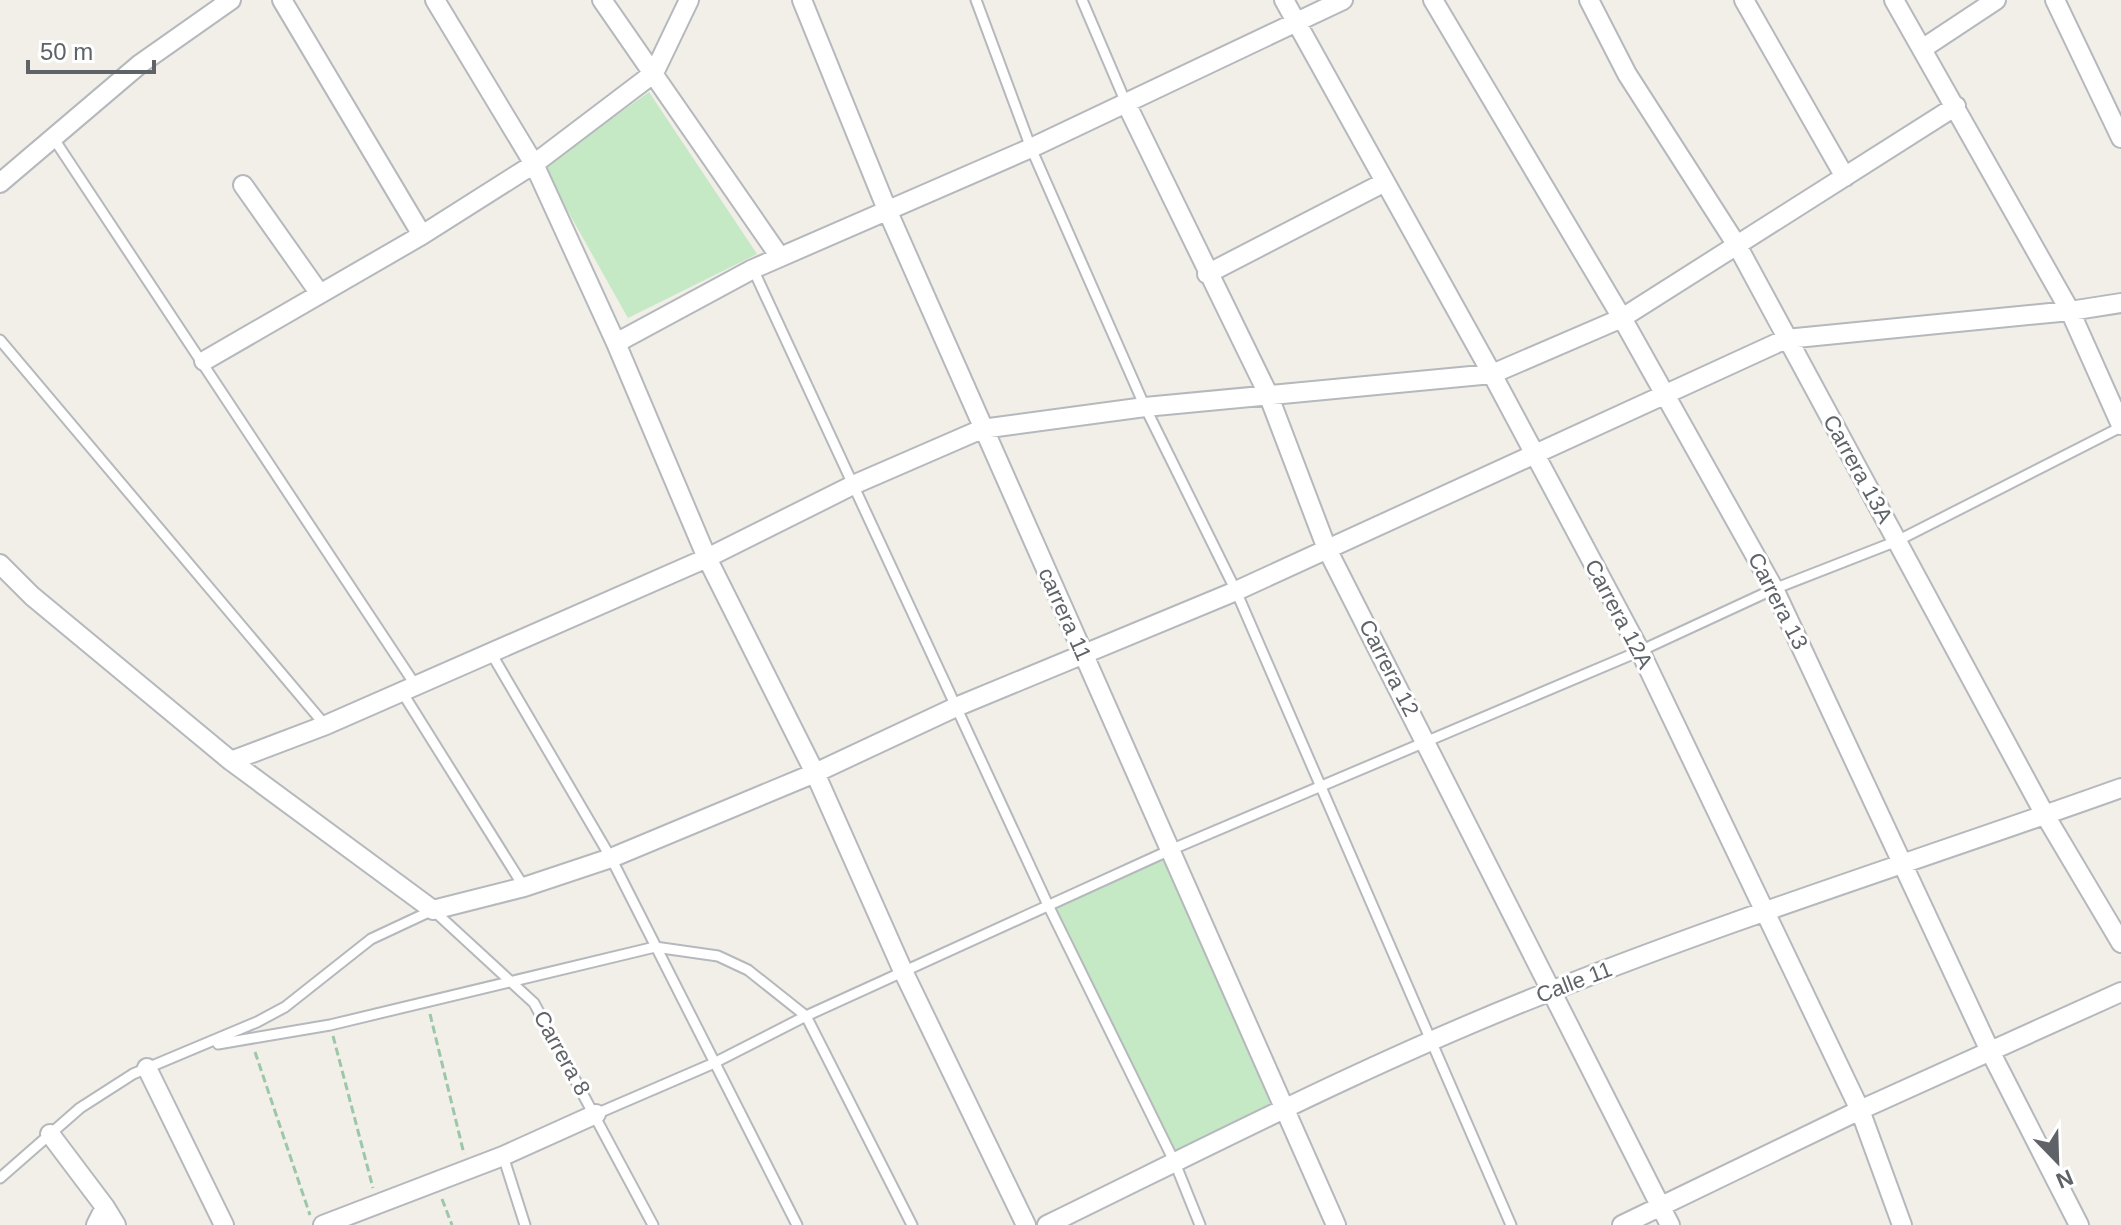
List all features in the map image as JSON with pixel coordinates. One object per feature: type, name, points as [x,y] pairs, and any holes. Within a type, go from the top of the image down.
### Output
[{"type":"street","points":[[0,183],[140,64],[231,0]]},
{"type":"street","points":[[282,0],[422,235]]},
{"type":"street","points":[[435,0],[534,164],[616,343],[707,558],[815,773],[903,971],[1026,1225]]},
{"type":"street","points":[[602,0],[780,257]]},
{"type":"street","points":[[204,361],[422,235],[534,164],[654,73],[689,0]]},
{"type":"street","name":"carrera 11","points":[[802,0],[888,212],[982,429],[1336,1225]]},
{"type":"street","name":"Carrera 12A","points":[[1284,0],[1293,23],[1492,374],[1640,651],[1860,1110],[1902,1225]]},
{"type":"street","points":[[616,343],[753,269],[1031,148],[1343,0]]},
{"type":"street","name":"Carrera 13","points":[[1433,0],[1622,318],[1774,589],[1990,1051],[2079,1225]]},
{"type":"street","name":"Carrera 13A","points":[[1589,0],[1627,74],[1738,247],[2045,815],[2121,943]]},
{"type":"street","points":[[1744,0],[1845,177]]},
{"type":"street","points":[[1894,0],[2070,311],[2121,426]]},
{"type":"street","points":[[1922,49],[1996,0]]},
{"type":"street","points":[[2055,0],[2121,138]]},
{"type":"street","name":"Carrera 12","points":[[1126,103],[1268,394],[1327,549],[1427,742],[1659,1209],[1670,1225]]},
{"type":"street","points":[[231,761],[326,725],[707,558],[853,485],[982,429],[1145,407],[1492,374],[1622,318],[1956,106]]},
{"type":"street","points":[[1207,274],[1385,182]]},
{"type":"street","points":[[243,185],[320,294]]},
{"type":"street","points":[[0,564],[32,596],[231,761],[433,910],[524,887],[611,858],[815,773],[956,707],[1236,591],[1786,339],[2070,311],[2121,303]]},
{"type":"street","name":"Calle 11","points":[[1047,1225],[1284,1106],[1551,991],[1763,911],[2121,788]]},
{"type":"street","points":[[1622,1225],[1860,1110],[2121,992]]},
{"type":"street","points":[[147,1068],[224,1225]]},
{"type":"street","points":[[323,1225],[503,1156],[596,1114]]},
{"type":"street","points":[[50,1134],[116,1225]]},
{"type":"street","points":[[96,1225],[105,1207]]},
{"type":"lane","points":[[976,0],[1031,148],[1145,407],[1236,591],[1429,1042],[1511,1225]]},
{"type":"lane","points":[[1082,0],[1126,103]]},
{"type":"lane","points":[[52,136],[204,361],[409,689],[524,887]]},
{"type":"lane","points":[[753,269],[1048,905],[1175,1163],[1200,1225]]},
{"type":"lane","points":[[0,340],[326,725]]},
{"type":"lane","points":[[596,1114],[712,1064],[806,1016],[1168,851],[1640,651],[1774,589],[1897,541],[2121,426]]},
{"type":"lane","points":[[491,653],[611,858],[712,1064],[797,1225]]},
{"type":"lane","points":[[0,1178],[80,1108],[147,1068],[207,1045],[285,1007],[371,939],[433,910]]},
{"type":"lane","name":"Carrera 8","points":[[433,910],[515,982],[534,1003],[653,1225]]},
{"type":"lane","points":[[207,1045],[330,1025],[655,947],[718,956],[748,970],[806,1016],[912,1225]]},
{"type":"lane","points":[[503,1156],[525,1225]]},
{"type":"path","points":[[427,1002],[467,1168]]},
{"type":"path","points":[[330,1025],[377,1204]]},
{"type":"path","points":[[252,1040],[314,1225]]},
{"type":"path","points":[[435,1180],[452,1225]]},
{"type":"green space","points":[[649,92],[757,254],[628,318],[543,167]]},
{"type":"green space","points":[[1167,857],[1278,1103],[1176,1157],[1054,908]]}]
